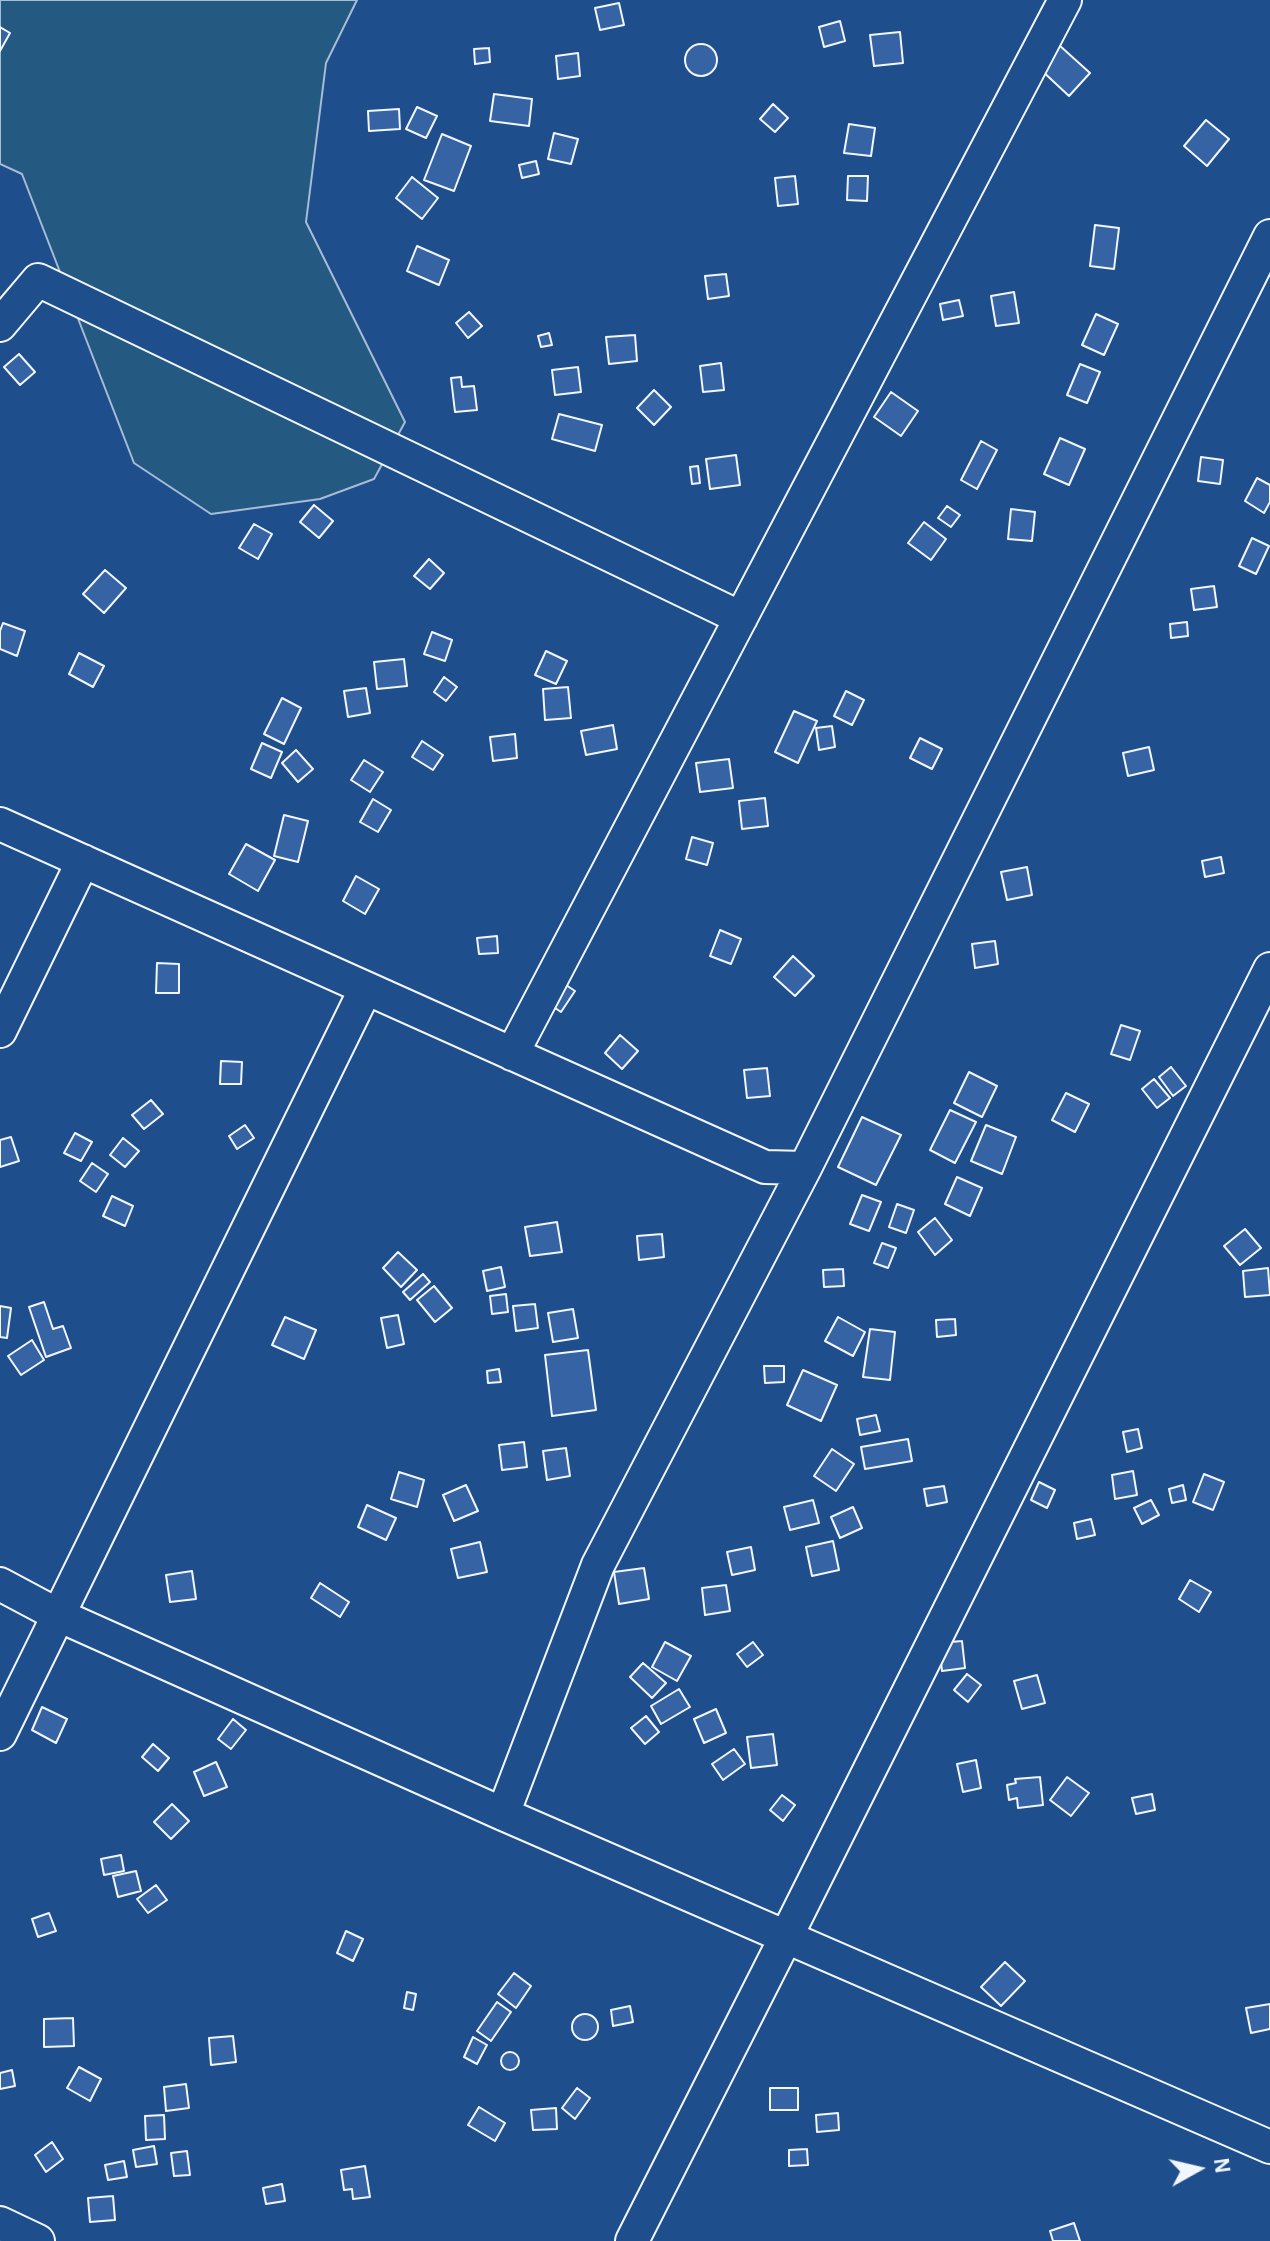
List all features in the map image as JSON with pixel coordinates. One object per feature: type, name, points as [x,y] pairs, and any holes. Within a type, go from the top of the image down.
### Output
[{"type":"street","points":[[512,1054],[1065,0]]},
{"type":"street","points":[[503,1814],[598,1565],[805,1168],[1270,236]]},
{"type":"street","points":[[0,325],[38,280],[741,618]]},
{"type":"street","points":[[0,824],[765,1167],[805,1168]]},
{"type":"street","points":[[0,1031],[83,861]]},
{"type":"street","points":[[632,2241],[1270,969]]},
{"type":"street","points":[[0,1734],[366,988]]},
{"type":"street","points":[[1243,1025],[1270,1008]]},
{"type":"street","points":[[0,1584],[58,1615],[503,1814],[1270,2147]]},
{"type":"street","points":[[0,2223],[38,2241]]},
{"type":"shaded area","points":[[0,0],[357,0],[326,63],[306,222],[405,422],[374,479],[320,499],[211,514],[134,463],[22,174],[0,164]]},
{"type":"building","points":[[619,3],[624,25],[600,30],[595,8]]},
{"type":"building","points":[[840,21],[845,41],[824,47],[819,27]]},
{"type":"building","points":[[0,27],[10,33],[0,51]]},
{"type":"building","points":[[900,32],[903,63],[874,66],[870,35]]},
{"type":"building","points":[[701,44],[712,49],[717,60],[712,71],[701,76],[690,71],[685,60],[690,49]]},
{"type":"building","points":[[1059,45],[1090,73],[1069,96],[1039,68]]},
{"type":"building","points":[[489,48],[490,62],[475,64],[474,49]]},
{"type":"building","points":[[578,53],[580,76],[558,79],[556,56]]},
{"type":"building","points":[[494,94],[532,99],[529,126],[490,121]]},
{"type":"building","points":[[773,104],[788,118],[775,132],[760,119]]},
{"type":"building","points":[[417,107],[437,116],[426,138],[406,129]]},
{"type":"building","points":[[399,109],[400,129],[369,131],[368,111]]},
{"type":"building","points":[[1206,120],[1229,139],[1207,166],[1184,146]]},
{"type":"building","points":[[849,124],[875,128],[871,156],[844,153]]},
{"type":"building","points":[[554,133],[578,139],[571,164],[548,159]]},
{"type":"building","points":[[442,134],[471,146],[454,191],[424,180]]},
{"type":"building","points":[[536,161],[539,174],[522,178],[519,165]]},
{"type":"building","points":[[795,176],[798,204],[778,206],[775,178]]},
{"type":"building","points":[[848,176],[868,176],[867,201],[847,200]]},
{"type":"building","points":[[412,177],[438,198],[422,219],[396,198]]},
{"type":"building","points":[[1095,225],[1119,228],[1114,269],[1090,266]]},
{"type":"building","points":[[417,246],[449,260],[439,285],[407,271]]},
{"type":"building","points":[[726,274],[729,296],[708,299],[705,276]]},
{"type":"building","points":[[1014,292],[1019,323],[996,326],[991,296]]},
{"type":"building","points":[[959,300],[963,316],[943,320],[940,304]]},
{"type":"building","points":[[469,312],[482,326],[468,338],[456,323]]},
{"type":"building","points":[[1096,314],[1118,324],[1104,355],[1082,345]]},
{"type":"building","points":[[549,333],[552,345],[541,347],[538,336]]},
{"type":"building","points":[[635,335],[637,361],[609,364],[606,337]]},
{"type":"building","points":[[19,354],[35,372],[20,385],[4,367]]},
{"type":"building","points":[[721,363],[724,390],[703,392],[700,366]]},
{"type":"building","points":[[1080,364],[1100,372],[1087,403],[1067,395]]},
{"type":"building","points":[[578,367],[581,392],[555,395],[552,370]]},
{"type":"building","points":[[461,377],[462,387],[474,386],[477,410],[455,412],[451,378]]},
{"type":"building","points":[[654,390],[671,407],[654,425],[637,408]]},
{"type":"building","points":[[891,392],[918,411],[901,436],[874,417]]},
{"type":"building","points":[[559,414],[602,425],[595,451],[552,439]]},
{"type":"building","points":[[1060,438],[1085,449],[1069,485],[1044,474]]},
{"type":"building","points":[[981,441],[997,450],[977,489],[961,480]]},
{"type":"building","points":[[736,455],[740,485],[710,489],[706,459]]},
{"type":"building","points":[[1201,457],[1223,460],[1220,484],[1198,481]]},
{"type":"building","points":[[698,466],[700,483],[692,484],[690,467]]},
{"type":"building","points":[[1257,478],[1270,485],[1270,502],[1264,513],[1245,501]]},
{"type":"building","points":[[314,505],[333,521],[319,538],[300,522]]},
{"type":"building","points":[[947,506],[960,515],[951,527],[938,518]]},
{"type":"building","points":[[1011,509],[1035,512],[1032,541],[1008,539]]},
{"type":"building","points":[[924,522],[946,539],[931,560],[908,543]]},
{"type":"building","points":[[254,524],[272,534],[258,559],[239,548]]},
{"type":"building","points":[[1252,538],[1269,546],[1256,574],[1239,566]]},
{"type":"building","points":[[429,559],[444,573],[430,589],[414,576]]},
{"type":"building","points":[[105,570],[126,588],[104,613],[83,594]]},
{"type":"building","points":[[1214,586],[1217,607],[1194,610],[1191,589]]},
{"type":"building","points":[[1187,622],[1188,636],[1171,638],[1170,624]]},
{"type":"building","points":[[3,623],[25,631],[17,656],[0,649]]},
{"type":"building","points":[[432,632],[452,640],[445,661],[424,654]]},
{"type":"building","points":[[546,651],[567,661],[556,684],[535,675]]},
{"type":"building","points":[[79,653],[104,666],[93,687],[69,674]]},
{"type":"building","points":[[404,659],[407,686],[377,689],[374,662]]},
{"type":"building","points":[[444,677],[457,687],[446,701],[434,692]]},
{"type":"building","points":[[568,687],[571,718],[545,720],[543,689]]},
{"type":"building","points":[[366,688],[370,713],[348,717],[344,691]]},
{"type":"building","points":[[846,691],[864,700],[852,725],[834,716]]},
{"type":"building","points":[[282,698],[301,708],[284,744],[264,734]]},
{"type":"building","points":[[794,711],[817,721],[798,763],[775,752]]},
{"type":"building","points":[[613,725],[617,749],[586,755],[581,731]]},
{"type":"building","points":[[832,726],[835,747],[819,750],[816,728]]},
{"type":"building","points":[[515,734],[517,758],[493,761],[490,737]]},
{"type":"building","points":[[920,738],[942,749],[932,769],[910,758]]},
{"type":"building","points":[[422,741],[443,755],[433,770],[412,757]]},
{"type":"building","points":[[262,743],[282,752],[271,778],[251,769]]},
{"type":"building","points":[[1149,747],[1154,770],[1128,776],[1123,753]]},
{"type":"building","points":[[296,750],[313,769],[298,782],[282,763]]},
{"type":"building","points":[[729,759],[733,788],[700,792],[696,763]]},
{"type":"building","points":[[364,760],[383,772],[370,792],[351,780]]},
{"type":"building","points":[[765,798],[768,826],[742,829],[739,801]]},
{"type":"building","points":[[373,799],[391,810],[378,832],[360,822]]},
{"type":"building","points":[[284,815],[308,821],[298,862],[274,856]]},
{"type":"building","points":[[692,837],[713,843],[707,865],[686,859]]},
{"type":"building","points":[[246,844],[275,860],[258,891],[229,874]]},
{"type":"building","points":[[1221,857],[1224,873],[1205,877],[1202,861]]},
{"type":"building","points":[[1027,867],[1032,895],[1007,900],[1001,872]]},
{"type":"building","points":[[356,876],[379,889],[365,914],[343,901]]},
{"type":"building","points":[[720,930],[741,939],[731,964],[710,956]]},
{"type":"building","points":[[497,936],[498,953],[479,954],[477,938]]},
{"type":"building","points":[[995,941],[998,964],[975,968],[972,944]]},
{"type":"building","points":[[793,956],[814,976],[795,996],[774,977]]},
{"type":"building","points":[[157,963],[179,964],[179,993],[156,993]]},
{"type":"building","points":[[560,981],[575,991],[561,1012],[546,1002]]},
{"type":"building","points":[[1121,1025],[1140,1031],[1130,1060],[1111,1054]]},
{"type":"building","points":[[620,1035],[638,1051],[622,1069],[605,1053]]},
{"type":"building","points":[[221,1061],[242,1062],[241,1084],[220,1084]]},
{"type":"building","points":[[1171,1067],[1186,1086],[1173,1096],[1159,1077]]},
{"type":"building","points":[[767,1068],[770,1096],[747,1098],[744,1070]]},
{"type":"building","points":[[969,1072],[997,1086],[982,1117],[954,1103]]},
{"type":"building","points":[[1154,1079],[1170,1098],[1157,1108],[1142,1089]]},
{"type":"building","points":[[1066,1093],[1089,1104],[1075,1132],[1052,1120]]},
{"type":"building","points":[[151,1100],[163,1114],[144,1129],[132,1115]]},
{"type":"building","points":[[950,1110],[976,1122],[955,1163],[930,1150]]},
{"type":"building","points":[[862,1117],[901,1135],[876,1185],[838,1167]]},
{"type":"building","points":[[245,1125],[254,1138],[237,1149],[229,1136]]},
{"type":"building","points":[[986,1125],[1016,1137],[1002,1174],[971,1161]]},
{"type":"building","points":[[75,1133],[92,1142],[81,1161],[64,1153]]},
{"type":"building","points":[[11,1137],[19,1161],[0,1167],[0,1140]]},
{"type":"building","points":[[123,1138],[139,1151],[125,1167],[110,1155]]},
{"type":"building","points":[[92,1163],[108,1174],[96,1192],[80,1181]]},
{"type":"building","points":[[957,1177],[982,1188],[970,1216],[945,1204]]},
{"type":"building","points":[[862,1195],[881,1202],[869,1231],[850,1224]]},
{"type":"building","points":[[112,1196],[133,1206],[125,1226],[103,1216]]},
{"type":"building","points":[[897,1204],[914,1210],[906,1233],[889,1227]]},
{"type":"building","points":[[935,1218],[952,1240],[935,1255],[918,1232]]},
{"type":"building","points":[[557,1222],[562,1252],[530,1256],[525,1227]]},
{"type":"building","points":[[1245,1229],[1261,1248],[1240,1265],[1224,1246]]},
{"type":"building","points":[[662,1234],[664,1257],[639,1260],[637,1236]]},
{"type":"building","points":[[882,1243],[896,1248],[888,1268],[874,1263]]},
{"type":"building","points":[[398,1252],[417,1270],[401,1287],[383,1268]]},
{"type":"building","points":[[501,1267],[505,1287],[487,1291],[483,1271]]},
{"type":"building","points":[[1268,1268],[1270,1295],[1245,1297],[1243,1271]]},
{"type":"building","points":[[843,1269],[844,1286],[824,1287],[823,1270]]},
{"type":"building","points":[[423,1274],[430,1282],[410,1300],[403,1292]]},
{"type":"building","points":[[434,1286],[452,1308],[435,1322],[417,1300]]},
{"type":"building","points":[[506,1294],[508,1312],[492,1314],[490,1296]]},
{"type":"building","points":[[44,1302],[53,1329],[63,1326],[71,1348],[46,1357],[29,1307]]},
{"type":"building","points":[[535,1304],[538,1328],[516,1331],[513,1306]]},
{"type":"building","points":[[0,1306],[11,1308],[7,1338],[0,1337]]},
{"type":"building","points":[[573,1309],[578,1338],[553,1342],[548,1313]]},
{"type":"building","points":[[398,1315],[404,1344],[387,1348],[381,1318]]},
{"type":"building","points":[[285,1317],[316,1330],[304,1359],[272,1345]]},
{"type":"building","points":[[838,1317],[865,1332],[853,1356],[825,1341]]},
{"type":"building","points":[[955,1319],[956,1335],[937,1337],[936,1320]]},
{"type":"building","points":[[870,1329],[895,1332],[890,1380],[863,1377]]},
{"type":"building","points":[[32,1340],[44,1360],[21,1375],[8,1356]]},
{"type":"building","points":[[588,1350],[596,1410],[552,1416],[545,1355]]},
{"type":"building","points":[[764,1366],[784,1366],[784,1382],[765,1383]]},
{"type":"building","points":[[499,1369],[501,1382],[488,1383],[487,1371]]},
{"type":"building","points":[[803,1370],[837,1385],[821,1421],[787,1405]]},
{"type":"building","points":[[876,1415],[880,1431],[860,1435],[857,1419]]},
{"type":"building","points":[[1138,1429],[1142,1448],[1127,1452],[1123,1432]]},
{"type":"building","points":[[908,1439],[912,1461],[865,1469],[861,1447]]},
{"type":"building","points":[[524,1442],[527,1467],[502,1470],[499,1445]]},
{"type":"building","points":[[566,1448],[570,1476],[547,1480],[543,1451]]},
{"type":"building","points":[[832,1449],[854,1464],[836,1491],[814,1476]]},
{"type":"building","points":[[1133,1471],[1137,1495],[1115,1499],[1112,1475]]},
{"type":"building","points":[[399,1472],[424,1480],[417,1507],[391,1499]]},
{"type":"building","points":[[1204,1474],[1224,1482],[1213,1510],[1193,1502]]},
{"type":"building","points":[[1039,1482],[1055,1490],[1047,1508],[1031,1500]]},
{"type":"building","points":[[466,1485],[478,1511],[454,1521],[443,1495]]},
{"type":"building","points":[[1183,1485],[1186,1500],[1172,1503],[1169,1489]]},
{"type":"building","points":[[944,1486],[947,1502],[927,1506],[924,1489]]},
{"type":"building","points":[[813,1500],[819,1523],[790,1530],[784,1507]]},
{"type":"building","points":[[1151,1500],[1159,1515],[1142,1524],[1134,1508]]},
{"type":"building","points":[[367,1505],[396,1518],[386,1540],[358,1527]]},
{"type":"building","points":[[853,1507],[862,1528],[840,1538],[831,1517]]},
{"type":"building","points":[[1091,1519],[1095,1535],[1077,1539],[1074,1523]]},
{"type":"building","points":[[833,1541],[839,1570],[812,1576],[806,1547]]},
{"type":"building","points":[[480,1542],[487,1572],[458,1578],[451,1549]]},
{"type":"building","points":[[751,1547],[755,1570],[732,1575],[727,1552]]},
{"type":"building","points":[[644,1568],[649,1599],[619,1604],[614,1572]]},
{"type":"building","points":[[192,1571],[196,1599],[170,1602],[166,1575]]},
{"type":"building","points":[[1190,1580],[1211,1592],[1199,1612],[1179,1599]]},
{"type":"building","points":[[320,1583],[349,1602],[340,1617],[311,1598]]},
{"type":"building","points":[[726,1585],[730,1611],[705,1615],[702,1588]]},
{"type":"building","points":[[962,1641],[965,1668],[942,1671],[939,1643]]},
{"type":"building","points":[[665,1642],[691,1656],[677,1681],[652,1667]]},
{"type":"building","points":[[753,1642],[763,1655],[747,1667],[737,1654]]},
{"type":"building","points":[[643,1663],[666,1683],[652,1698],[630,1677]]},
{"type":"building","points":[[967,1674],[981,1685],[968,1702],[954,1690]]},
{"type":"building","points":[[1037,1675],[1045,1703],[1022,1709],[1014,1681]]},
{"type":"building","points":[[679,1689],[690,1707],[661,1724],[651,1706]]},
{"type":"building","points":[[42,1707],[67,1719],[56,1743],[32,1730]]},
{"type":"building","points":[[716,1709],[726,1733],[704,1743],[694,1719]]},
{"type":"building","points":[[646,1716],[659,1732],[645,1744],[631,1728]]},
{"type":"building","points":[[233,1719],[246,1730],[231,1749],[218,1739]]},
{"type":"building","points":[[773,1734],[777,1765],[751,1768],[747,1737]]},
{"type":"building","points":[[153,1744],[169,1758],[158,1771],[142,1757]]},
{"type":"building","points":[[734,1749],[745,1764],[723,1780],[712,1764]]},
{"type":"building","points":[[976,1760],[981,1788],[963,1792],[957,1764]]},
{"type":"building","points":[[216,1762],[227,1787],[204,1796],[194,1772]]},
{"type":"building","points":[[1040,1777],[1043,1805],[1018,1808],[1017,1798],[1009,1800],[1007,1785],[1016,1783],[1015,1779]]},
{"type":"building","points":[[1067,1777],[1089,1793],[1071,1816],[1050,1800]]},
{"type":"building","points":[[1152,1794],[1155,1810],[1136,1814],[1132,1798]]},
{"type":"building","points":[[782,1795],[795,1805],[783,1821],[770,1810]]},
{"type":"building","points":[[172,1804],[189,1821],[171,1839],[154,1822]]},
{"type":"building","points":[[121,1855],[124,1871],[104,1875],[101,1859]]},
{"type":"building","points":[[136,1871],[141,1891],[118,1897],[113,1876]]},
{"type":"building","points":[[156,1885],[167,1900],[148,1913],[137,1899]]},
{"type":"building","points":[[49,1913],[56,1931],[38,1937],[32,1919]]},
{"type":"building","points":[[346,1931],[363,1939],[353,1961],[337,1953]]},
{"type":"building","points":[[1005,1962],[1025,1981],[1001,2006],[981,1987]]},
{"type":"building","points":[[514,1973],[531,1986],[516,2008],[498,1994]]},
{"type":"building","points":[[407,1992],[416,1994],[413,2010],[404,2008]]},
{"type":"building","points":[[497,2002],[511,2012],[491,2041],[477,2031]]},
{"type":"building","points":[[1270,2004],[1270,2029],[1251,2033],[1246,2008]]},
{"type":"building","points":[[630,2006],[633,2022],[613,2026],[611,2010]]},
{"type":"building","points":[[585,2014],[594,2018],[598,2027],[594,2036],[585,2040],[576,2036],[572,2027],[576,2018]]},
{"type":"building","points":[[73,2018],[74,2046],[44,2047],[44,2019]]},
{"type":"building","points":[[233,2036],[236,2062],[211,2065],[209,2038]]},
{"type":"building","points":[[473,2037],[487,2045],[477,2064],[464,2057]]},
{"type":"building","points":[[510,2052],[519,2061],[510,2070],[501,2061]]},
{"type":"building","points":[[79,2067],[101,2079],[90,2101],[67,2088]]},
{"type":"building","points":[[12,2070],[15,2086],[0,2089],[0,2073]]},
{"type":"building","points":[[186,2084],[189,2108],[166,2111],[164,2087]]},
{"type":"building","points":[[577,2088],[590,2098],[575,2119],[562,2108]]},
{"type":"building","points":[[770,2088],[798,2088],[798,2110],[770,2110]]},
{"type":"building","points":[[479,2107],[505,2123],[495,2141],[468,2125]]},
{"type":"building","points":[[556,2108],[557,2129],[533,2130],[531,2110]]},
{"type":"building","points":[[838,2113],[839,2130],[817,2132],[816,2115]]},
{"type":"building","points":[[164,2115],[165,2139],[146,2140],[145,2116]]},
{"type":"building","points":[[52,2142],[63,2159],[46,2172],[35,2155]]},
{"type":"building","points":[[154,2146],[157,2164],[136,2167],[133,2150]]},
{"type":"building","points":[[807,2149],[808,2165],[789,2166],[789,2150]]},
{"type":"building","points":[[187,2151],[190,2175],[174,2176],[171,2153]]},
{"type":"building","points":[[124,2161],[127,2177],[108,2180],[105,2165]]},
{"type":"building","points":[[365,2166],[370,2197],[353,2199],[352,2189],[344,2190],[341,2170]]},
{"type":"building","points":[[282,2184],[285,2201],[266,2204],[263,2188]]},
{"type":"building","points":[[113,2196],[115,2220],[90,2222],[88,2198]]},
{"type":"building","points":[[1074,2223],[1080,2241],[1053,2241],[1050,2231]]}]
